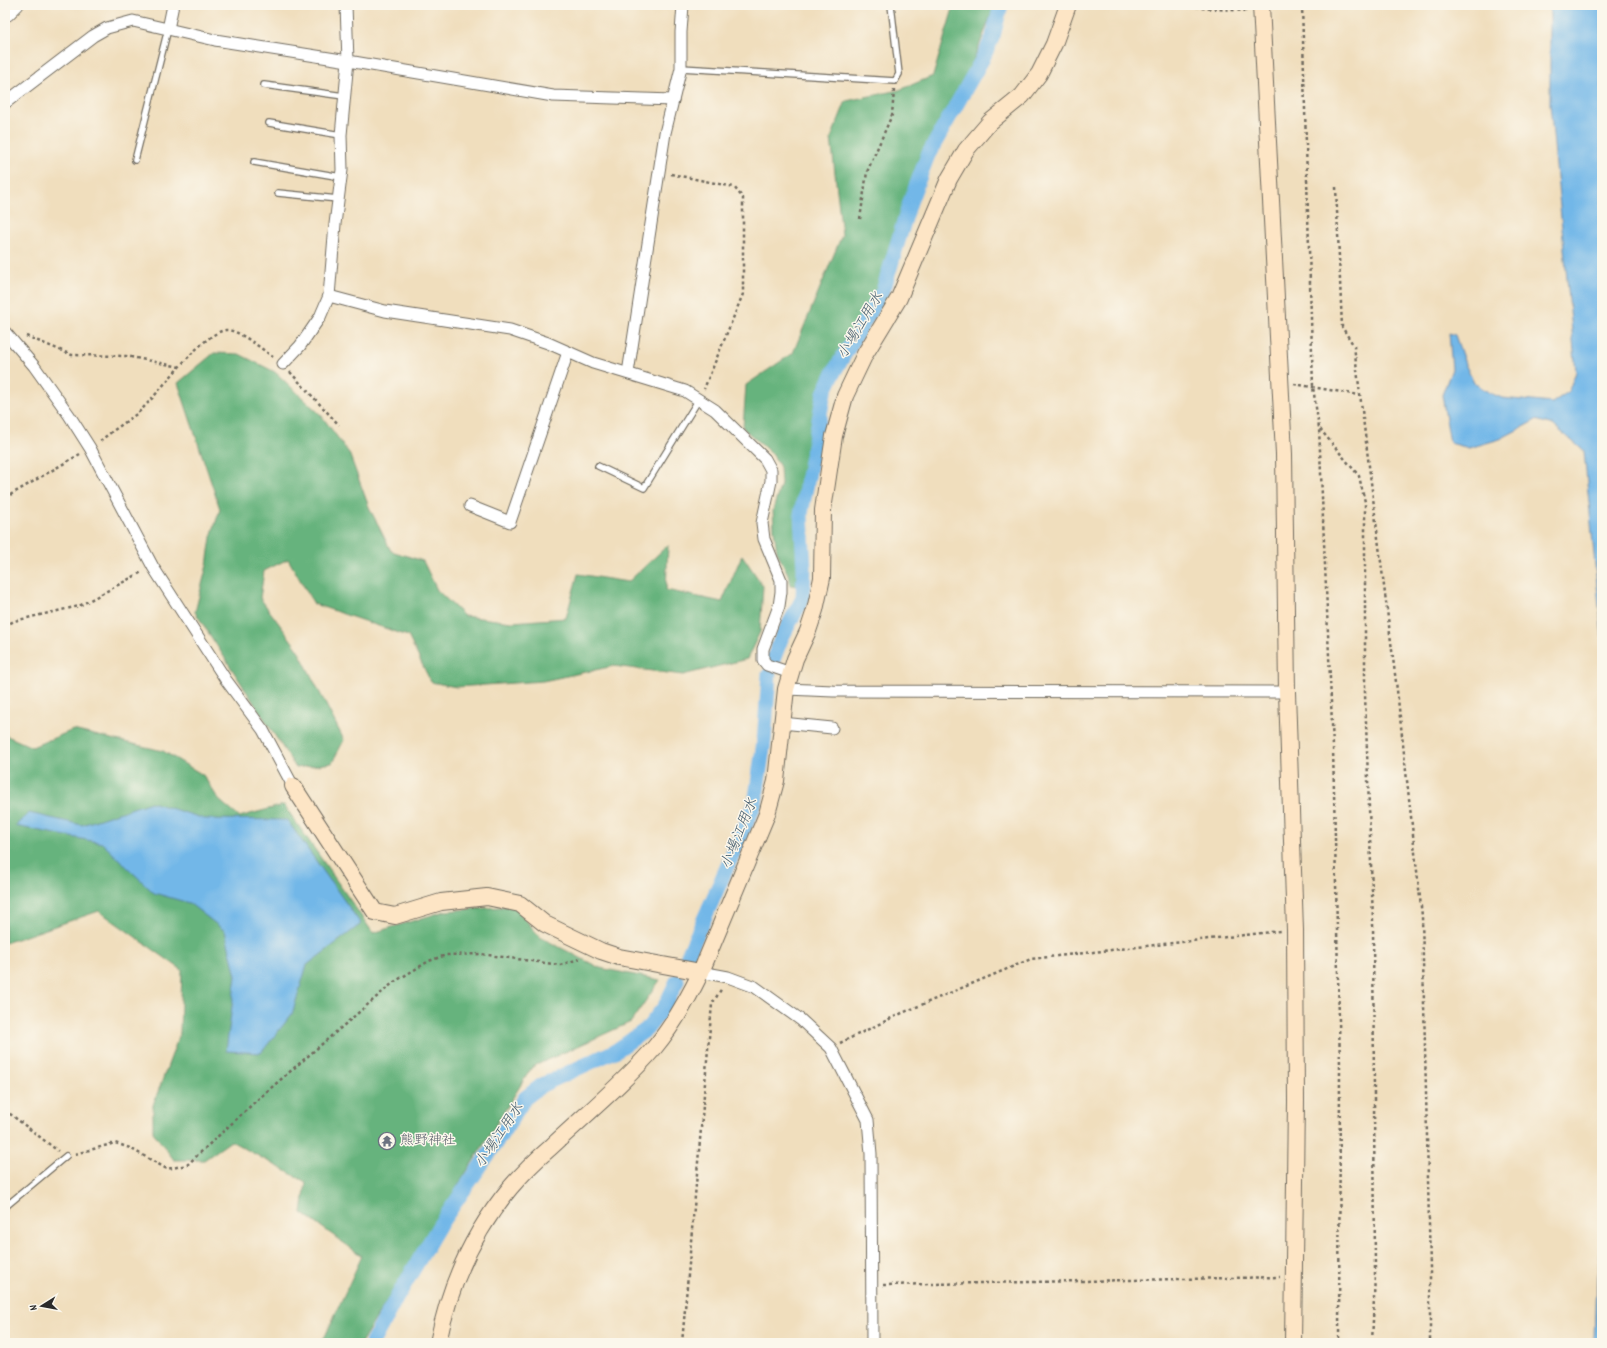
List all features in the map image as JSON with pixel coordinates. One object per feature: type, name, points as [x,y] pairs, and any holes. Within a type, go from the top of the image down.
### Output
[{"type":"street","points":[[8,15],[18,5]]},
{"type":"street","points":[[168,29],[173,5]]},
{"type":"street","points":[[283,364],[300,346],[320,317],[329,296],[341,177],[341,135],[348,61],[346,5]]},
{"type":"street","points":[[628,373],[665,133],[681,68],[683,5]]},
{"type":"street","points":[[438,1343],[451,1291],[464,1261],[490,1214],[510,1187],[626,1077],[654,1047],[686,1003],[701,972],[767,814],[776,781],[786,689],[790,673],[816,610],[822,578],[824,550],[823,510],[834,436],[845,396],[865,354],[899,298],[948,179],[966,150],[985,128],[1022,96],[1039,74],[1054,44],[1068,5]]},
{"type":"street","points":[[1261,9],[1284,454],[1287,692],[1295,930],[1296,1108],[1293,1343]]},
{"type":"street","points":[[5,104],[93,36],[107,28],[133,21],[215,40],[553,96],[673,100]]},
{"type":"street","points":[[329,296],[385,310],[510,330],[541,340],[593,363],[684,391],[700,399],[715,410],[758,451],[765,459],[771,470],[771,481],[762,523],[764,539],[781,580],[781,592],[779,606],[763,649],[763,660],[767,665],[790,673]]},
{"type":"street","points":[[5,332],[51,388],[90,448],[153,567],[226,680],[263,730],[293,786],[375,912],[395,916],[441,902],[487,897],[520,904],[545,924],[601,951],[619,957],[728,977],[755,987],[801,1020],[831,1048],[868,1120],[871,1154],[870,1285],[872,1343]]},
{"type":"street","points":[[470,506],[510,522],[568,352]]},
{"type":"street","points":[[786,689],[833,691],[1287,692]]},
{"type":"street","points":[[782,723],[832,728]]},
{"type":"lane","points":[[681,68],[895,81],[899,74],[892,5]]},
{"type":"lane","points":[[135,160],[168,29]]},
{"type":"lane","points":[[264,85],[344,96]]},
{"type":"lane","points":[[269,123],[341,135]]},
{"type":"lane","points":[[254,162],[341,177]]},
{"type":"lane","points":[[278,193],[338,199]]},
{"type":"lane","points":[[598,466],[644,488],[700,399]]},
{"type":"lane","points":[[5,1207],[66,1156]]},
{"type":"path","points":[[1190,5],[1201,8],[1261,9]]},
{"type":"path","points":[[1302,5],[1313,387],[1319,428],[1333,746],[1339,1034],[1339,1343]]},
{"type":"path","points":[[860,219],[866,172],[892,115],[895,81]]},
{"type":"path","points":[[659,171],[734,187],[743,198],[743,294],[700,399]]},
{"type":"path","points":[[1336,187],[1342,327],[1354,346],[1397,690],[1422,916],[1430,1268],[1430,1343]]},
{"type":"path","points":[[5,498],[90,448],[139,411],[180,367],[215,333],[227,330],[235,331],[283,364],[339,425]]},
{"type":"path","points":[[25,336],[72,355],[126,356],[180,367]]},
{"type":"path","points":[[1280,381],[1359,395]]},
{"type":"path","points":[[1319,428],[1360,476],[1365,502],[1365,694],[1373,921],[1375,1275],[1372,1343]]},
{"type":"path","points":[[5,626],[14,621],[79,606],[153,567]]},
{"type":"path","points":[[831,1048],[902,1013],[1031,959],[1295,930]]},
{"type":"path","points":[[5,1110],[66,1156],[115,1143],[130,1148],[167,1169],[187,1165],[257,1100],[394,982],[429,961],[446,956],[481,954],[560,965],[601,951]]},
{"type":"path","points":[[682,1343],[712,1004],[728,977]]},
{"type":"path","points":[[870,1285],[1294,1277]]},
{"type":"green space","points":[[954,5],[995,5],[964,85],[925,156],[908,201],[880,289],[830,367],[821,393],[796,522],[800,559],[800,586],[790,585],[788,574],[777,552],[774,530],[773,510],[781,484],[780,467],[773,455],[743,428],[746,385],[793,353],[842,235],[831,138],[846,101],[899,90],[933,76]]},
{"type":"green space","points":[[214,353],[239,354],[275,372],[321,415],[349,453],[369,507],[391,551],[423,561],[437,590],[464,616],[512,622],[566,618],[578,574],[628,582],[668,545],[666,590],[722,602],[742,555],[763,586],[760,632],[747,659],[683,675],[614,666],[543,681],[456,687],[431,682],[408,636],[314,604],[288,559],[264,571],[260,598],[297,648],[344,740],[332,763],[296,768],[195,612],[207,565],[211,537],[220,509],[178,383]]},
{"type":"green space","points":[[73,730],[163,751],[203,775],[219,800],[239,817],[284,805],[373,933],[445,911],[514,906],[540,937],[600,968],[660,980],[631,1022],[532,1067],[361,1343],[322,1343],[362,1256],[302,1213],[306,1182],[231,1141],[204,1160],[174,1160],[153,1132],[153,1105],[180,1033],[182,970],[99,911],[5,943],[5,735],[32,747]]},
{"type":"water","points":[[1550,5],[1602,5],[1602,637],[1584,451],[1553,425],[1536,420],[1500,439],[1469,448],[1450,443],[1442,395],[1452,369],[1449,333],[1455,335],[1465,364],[1474,383],[1490,393],[1502,398],[1552,403],[1568,392],[1576,372],[1550,104]]},
{"type":"water","points":[[151,802],[205,819],[287,820],[361,924],[307,965],[292,1014],[261,1053],[226,1051],[236,976],[225,931],[189,903],[154,893],[102,843],[15,826],[29,813],[82,825]]},
{"type":"water","points":[[1602,1239],[1602,1343],[1595,1343],[1597,1277]]},
{"type":"waterway","name":"小場江用水","points":[[773,660],[781,639],[803,598],[804,569],[801,514],[824,393],[835,370],[883,291],[910,202],[928,155],[983,58],[993,36],[1001,5]]},
{"type":"waterway","name":"小場江用水","points":[[685,962],[755,804],[764,741],[769,675]]},
{"type":"waterway","name":"小場江用水","points":[[372,1343],[439,1226],[525,1098],[542,1085],[617,1050],[647,1029],[665,1006],[677,981]]},
{"type":"place","name":"熊野神社","points":[[387,1141]]}]
